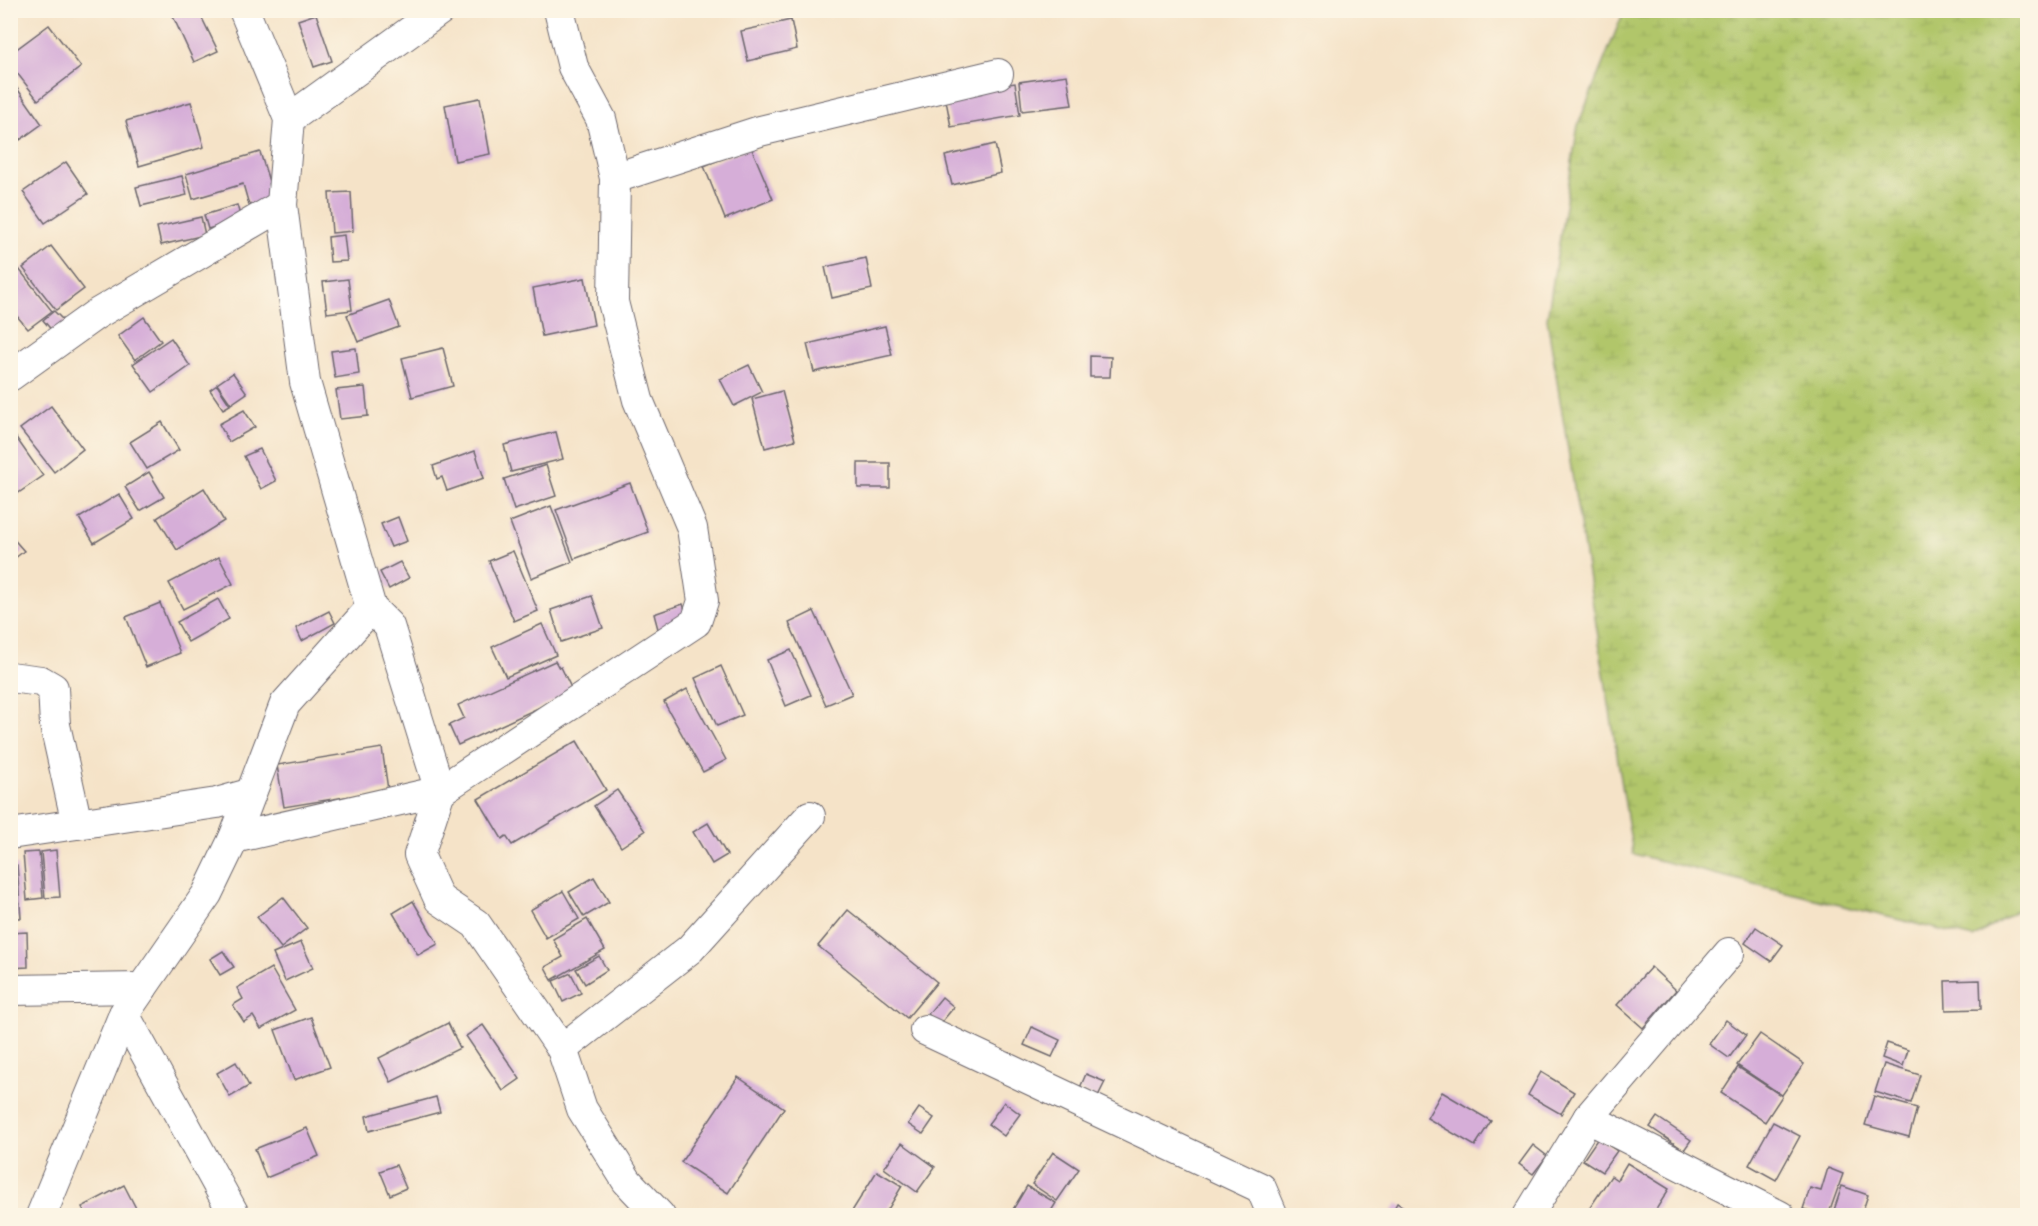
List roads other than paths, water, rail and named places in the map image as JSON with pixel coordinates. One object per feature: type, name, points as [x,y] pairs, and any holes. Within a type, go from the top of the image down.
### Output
[{"type":"street","points":[[244,10],[289,119],[282,205],[305,382],[371,608],[388,626],[440,791],[419,855],[439,899],[476,924],[562,1049],[582,1109],[627,1181],[660,1215]]},
{"type":"street","points":[[289,119],[440,10]]},
{"type":"street","points":[[234,838],[440,791],[696,622],[703,601],[692,528],[638,400],[613,302],[615,178],[601,119],[573,67],[560,10]]},
{"type":"street","points":[[615,178],[760,131],[998,74]]},
{"type":"street","points":[[10,376],[95,315],[282,205]]},
{"type":"street","points":[[41,1215],[124,1014],[207,894],[234,838],[285,704],[371,608]]},
{"type":"street","points":[[10,677],[41,681],[53,688],[56,725],[77,824]]},
{"type":"street","points":[[10,834],[217,802],[249,794]]},
{"type":"street","points":[[562,1049],[690,949],[810,816]]},
{"type":"street","points":[[1528,1215],[1588,1118],[1729,953]]},
{"type":"street","points":[[10,990],[142,988]]},
{"type":"street","points":[[124,1014],[235,1215]]},
{"type":"street","points":[[925,1030],[1262,1188],[1274,1215]]},
{"type":"street","points":[[1588,1118],[1780,1215]]}]
